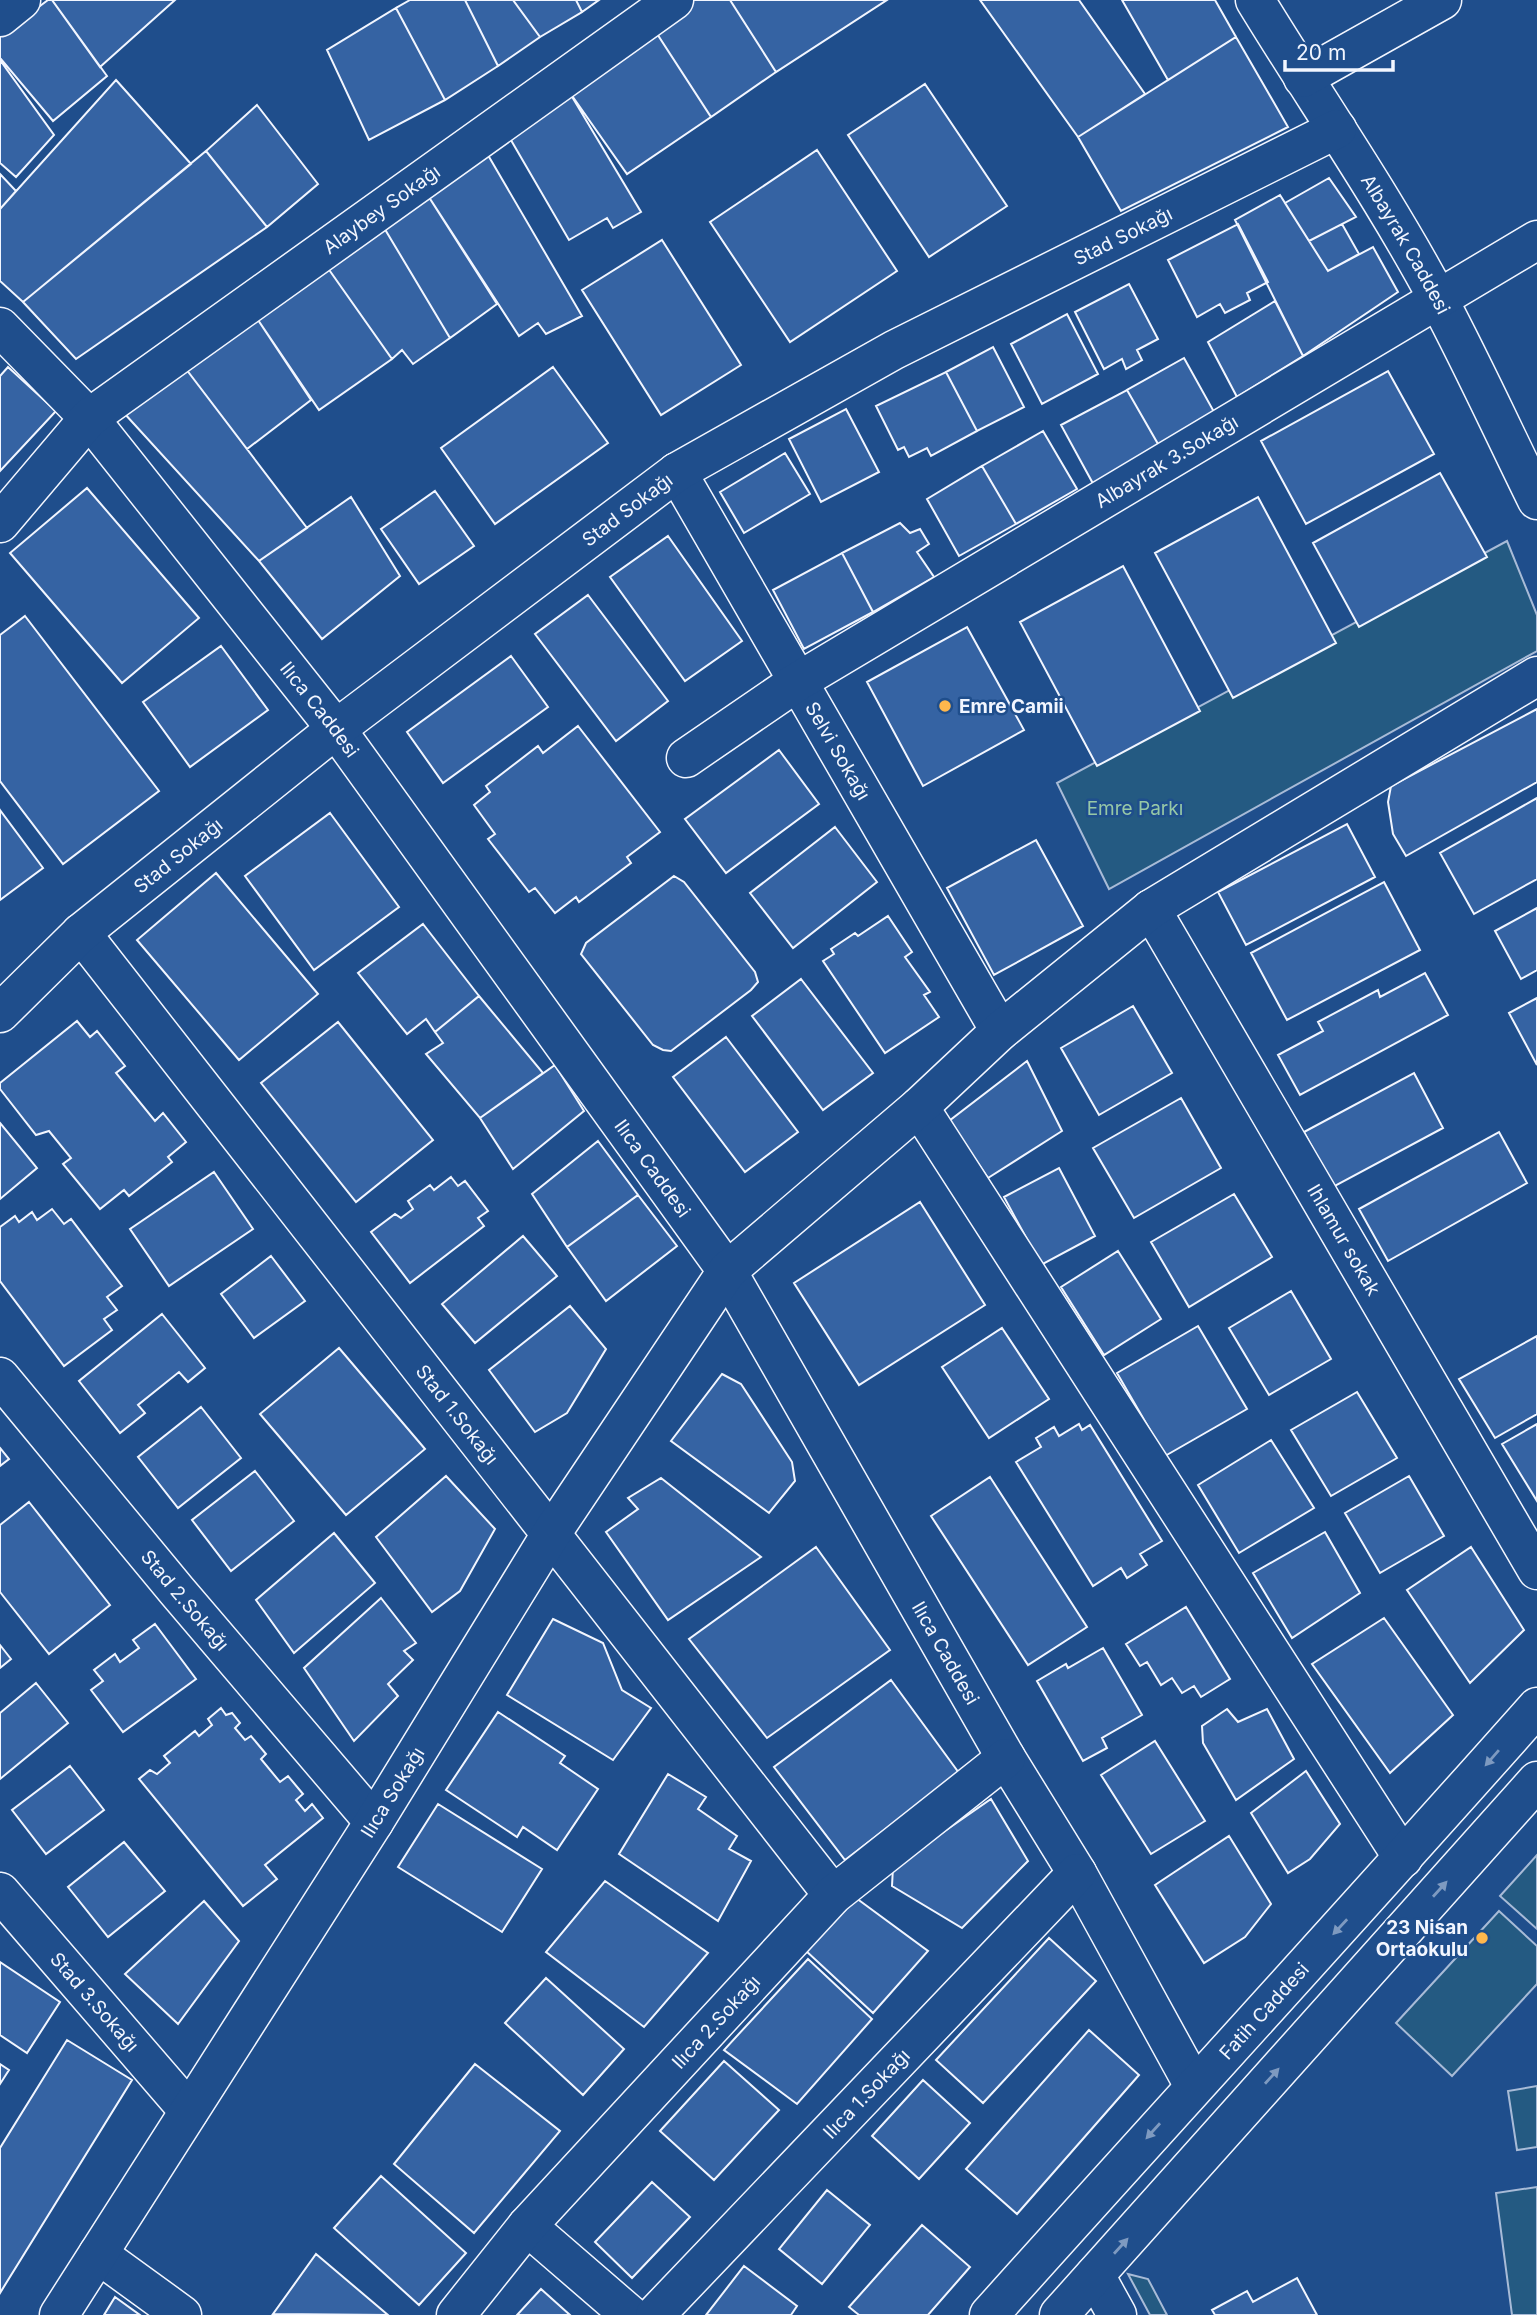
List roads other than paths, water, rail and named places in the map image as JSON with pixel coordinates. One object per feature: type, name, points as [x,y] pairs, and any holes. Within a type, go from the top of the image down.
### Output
[{"type":"street","points":[[0,17],[22,0]]},
{"type":"street","name":"Alaybey Sokağı","points":[[0,523],[89,418],[674,0]]},
{"type":"street","name":"Albayrak Caddesi","points":[[1255,0],[1438,299],[1537,500]]},
{"type":"street","points":[[1303,78],[1441,0]]},
{"type":"street","name":"Stad Sokağı","points":[[0,1013],[82,933],[336,729],[677,472],[894,350],[1337,130]]},
{"type":"street","name":"Albayrak 3.Sokağı","points":[[686,758],[797,682],[1537,240]]},
{"type":"street","name":"Ilıca Caddesi","points":[[0,327],[89,418],[336,729],[727,1271],[1006,1758],[1077,1873],[1194,2086]]},
{"type":"street","name":"Selvi Sokağı","points":[[677,472],[1000,1031]]},
{"type":"street","name":"Ilıca Sokağı","points":[[59,2315],[374,1822],[551,1534],[727,1271],[919,1107],[1000,1031],[1151,909],[1537,676]]},
{"type":"street","name":"Ihlamur sokak","points":[[1151,909],[1537,1570]]},
{"type":"street","name":"Stad 1.Sokağı","points":[[82,933],[833,1895]]},
{"type":"street","points":[[919,1107],[1403,1858]]},
{"type":"street","name":"Stad 2.Sokağı","points":[[0,1377],[177,1591],[374,1822]]},
{"type":"street","name":"Fatih Caddesi","points":[[989,2315],[1537,1707]]},
{"type":"street","name":"Ilıca 2.Sokağı","points":[[456,2315],[527,2226],[833,1895],[1006,1758]]},
{"type":"street","points":[[1059,2315],[1537,1780]]},
{"type":"street","name":"Ilıca 1.Sokağı","points":[[655,2315],[1077,1873]]},
{"type":"street","name":"Stad 3.Sokağı","points":[[0,1892],[189,2111]]},
{"type":"street","points":[[527,2226],[630,2315]]},
{"type":"street","points":[[98,2254],[182,2315]]},
{"type":"street","points":[[1095,2275],[1117,2315]]},
{"type":"place","name":"Emre Camii","points":[[945,706]]},
{"type":"place","name":"23 Nisan Ortaokulu","points":[[1482,1938]]},
{"type":"park label","name":"Emre Parkı","points":[[1135,808]]}]
